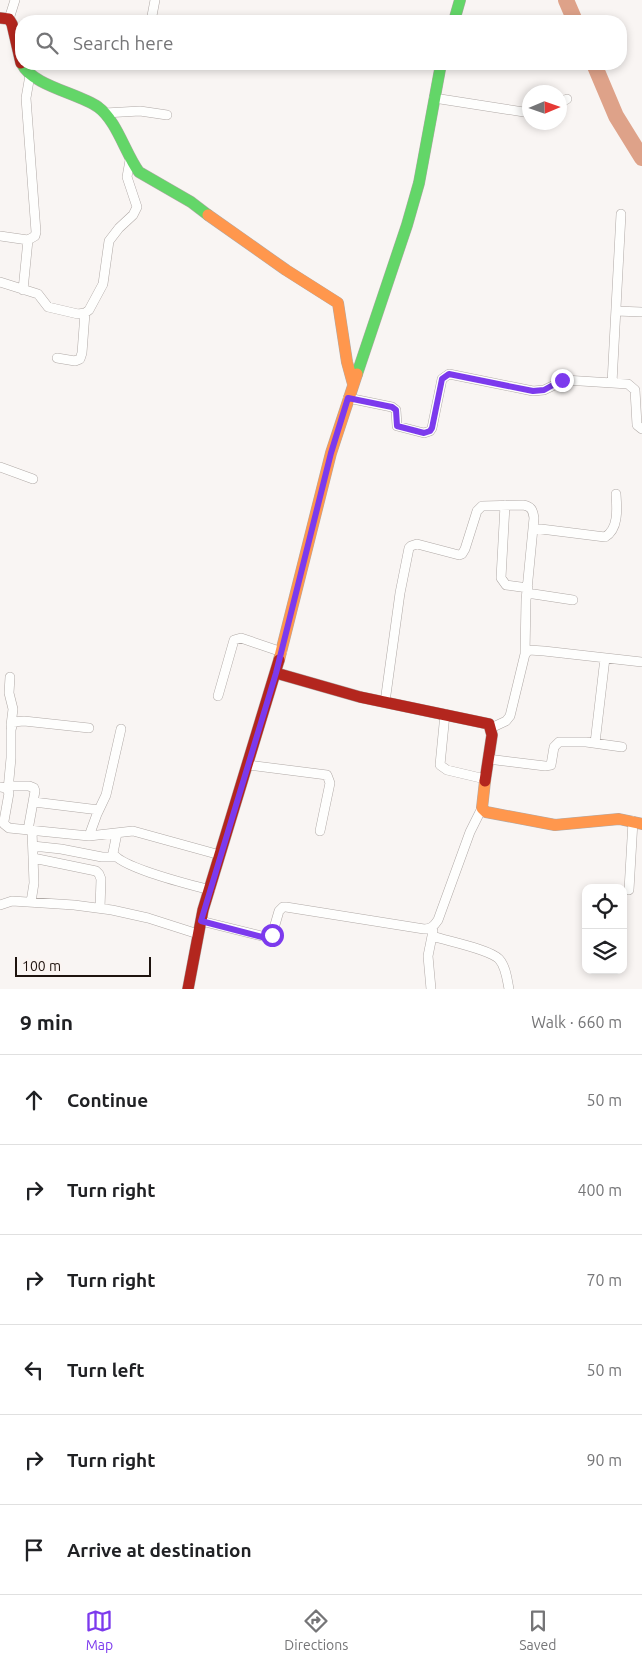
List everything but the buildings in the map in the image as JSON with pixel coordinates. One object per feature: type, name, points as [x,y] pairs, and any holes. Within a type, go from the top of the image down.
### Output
[{"type":"street","points":[[15,0],[4,18],[12,24],[15,37]]},
{"type":"street","points":[[152,15],[155,0]]},
{"type":"street","points":[[456,15],[460,0]]},
{"type":"street","points":[[24,70],[30,76],[98,107],[110,120],[130,160],[139,172],[191,202],[279,265],[334,298],[340,308],[346,355],[353,384]]},
{"type":"street","points":[[188,989],[201,921],[282,652],[331,453],[419,184],[439,70]]},
{"type":"street","points":[[0,236],[28,240],[35,236],[36,232],[26,98],[30,76]]},
{"type":"street","points":[[434,98],[522,112]]},
{"type":"street","points":[[105,113],[140,111],[167,115]]},
{"type":"street","points":[[57,358],[80,359],[85,313],[94,303],[103,284],[110,238],[133,216],[137,207],[127,177],[130,160]]},
{"type":"street","points":[[612,383],[621,214]]},
{"type":"street","points":[[23,290],[28,240]]},
{"type":"street","points":[[0,282],[40,296],[48,307],[78,314],[85,313]]},
{"type":"street","points":[[616,311],[642,312]]},
{"type":"street","points":[[348,398],[392,407],[396,410],[397,426],[424,433],[432,428],[442,379],[449,374],[533,391],[544,390],[565,380],[628,384],[635,390],[636,421],[637,425],[642,429]]},
{"type":"street","points":[[0,467],[33,479]]},
{"type":"street","points":[[533,528],[605,537],[610,534],[614,526],[617,509],[616,494]]},
{"type":"street","points":[[385,702],[400,593],[411,546],[416,544],[459,555],[462,554],[466,549],[479,508],[486,505],[523,505],[532,509],[534,518],[527,590],[525,654],[510,716],[506,721],[491,728]]},
{"type":"street","points":[[505,505],[501,578],[506,585],[573,600]]},
{"type":"street","points":[[218,696],[234,640],[241,638],[282,652]]},
{"type":"street","points":[[525,654],[529,650],[534,650],[642,662]]},
{"type":"street","points":[[595,743],[605,658]]},
{"type":"street","points":[[276,673],[385,702],[484,722],[489,724],[491,728],[492,735],[482,808],[470,832],[438,920],[434,926],[428,963],[431,989]]},
{"type":"street","points":[[10,677],[9,693],[13,709],[6,788],[8,798],[4,824],[9,828],[89,836],[133,831],[220,855]]},
{"type":"street","points":[[445,714],[440,765],[447,770],[486,779]]},
{"type":"street","points":[[11,726],[17,721],[24,721],[89,728]]},
{"type":"street","points":[[89,836],[106,795],[121,729]]},
{"type":"street","points":[[488,759],[548,766],[551,765],[554,747],[559,742],[578,741],[622,747]]},
{"type":"street","points":[[248,765],[327,775],[330,783],[320,831]]},
{"type":"street","points":[[6,788],[28,786],[34,788],[36,793],[30,830],[33,846],[34,883],[31,902]]},
{"type":"street","points":[[34,802],[99,810]]},
{"type":"street","points":[[482,808],[483,811],[491,814],[555,825],[611,819],[637,822],[630,890]]},
{"type":"street","points":[[115,857],[113,853],[117,833]]},
{"type":"street","points":[[33,846],[102,857],[115,857],[156,874],[210,890]]},
{"type":"street","points":[[33,858],[96,871],[101,879],[100,908]]},
{"type":"street","points":[[0,905],[12,901],[100,908],[148,918],[198,934]]},
{"type":"street","points":[[201,921],[270,938],[279,911],[282,907],[286,907],[424,929],[430,929],[434,926]]},
{"type":"street","points":[[432,936],[487,952],[498,958],[506,971],[509,989]]},
{"type":"waterway","points":[[566,0],[572,15]]},
{"type":"waterway","points":[[597,70],[616,116],[642,158]]},
{"type":"traffic: fast","points":[[456,15],[460,0]]},
{"type":"traffic: fast","points":[[26,70],[46,84],[98,107],[105,113],[116,129],[139,172],[191,202],[208,215]]},
{"type":"traffic: fast","points":[[357,374],[407,225],[419,183],[440,70]]},
{"type":"traffic: slow","points":[[208,215],[286,270],[338,303],[347,362],[353,384]]},
{"type":"traffic: slow","points":[[279,660],[331,453],[357,374]]},
{"type":"traffic: slow","points":[[485,781],[482,808],[486,812],[555,825],[619,819],[642,824]]},
{"type":"traffic: jam","points":[[0,18],[9,19],[15,37]]},
{"type":"traffic: jam","points":[[188,989],[203,910],[279,660]]},
{"type":"traffic: jam","points":[[276,673],[360,697],[489,724],[492,735],[485,781]]},
{"type":"route","points":[[272,935],[270,938],[266,938],[201,921],[276,673],[331,453],[348,398],[392,407],[396,410],[397,426],[428,433],[432,428],[437,398],[442,379],[445,375],[456,374],[540,392],[562,380]]}]
